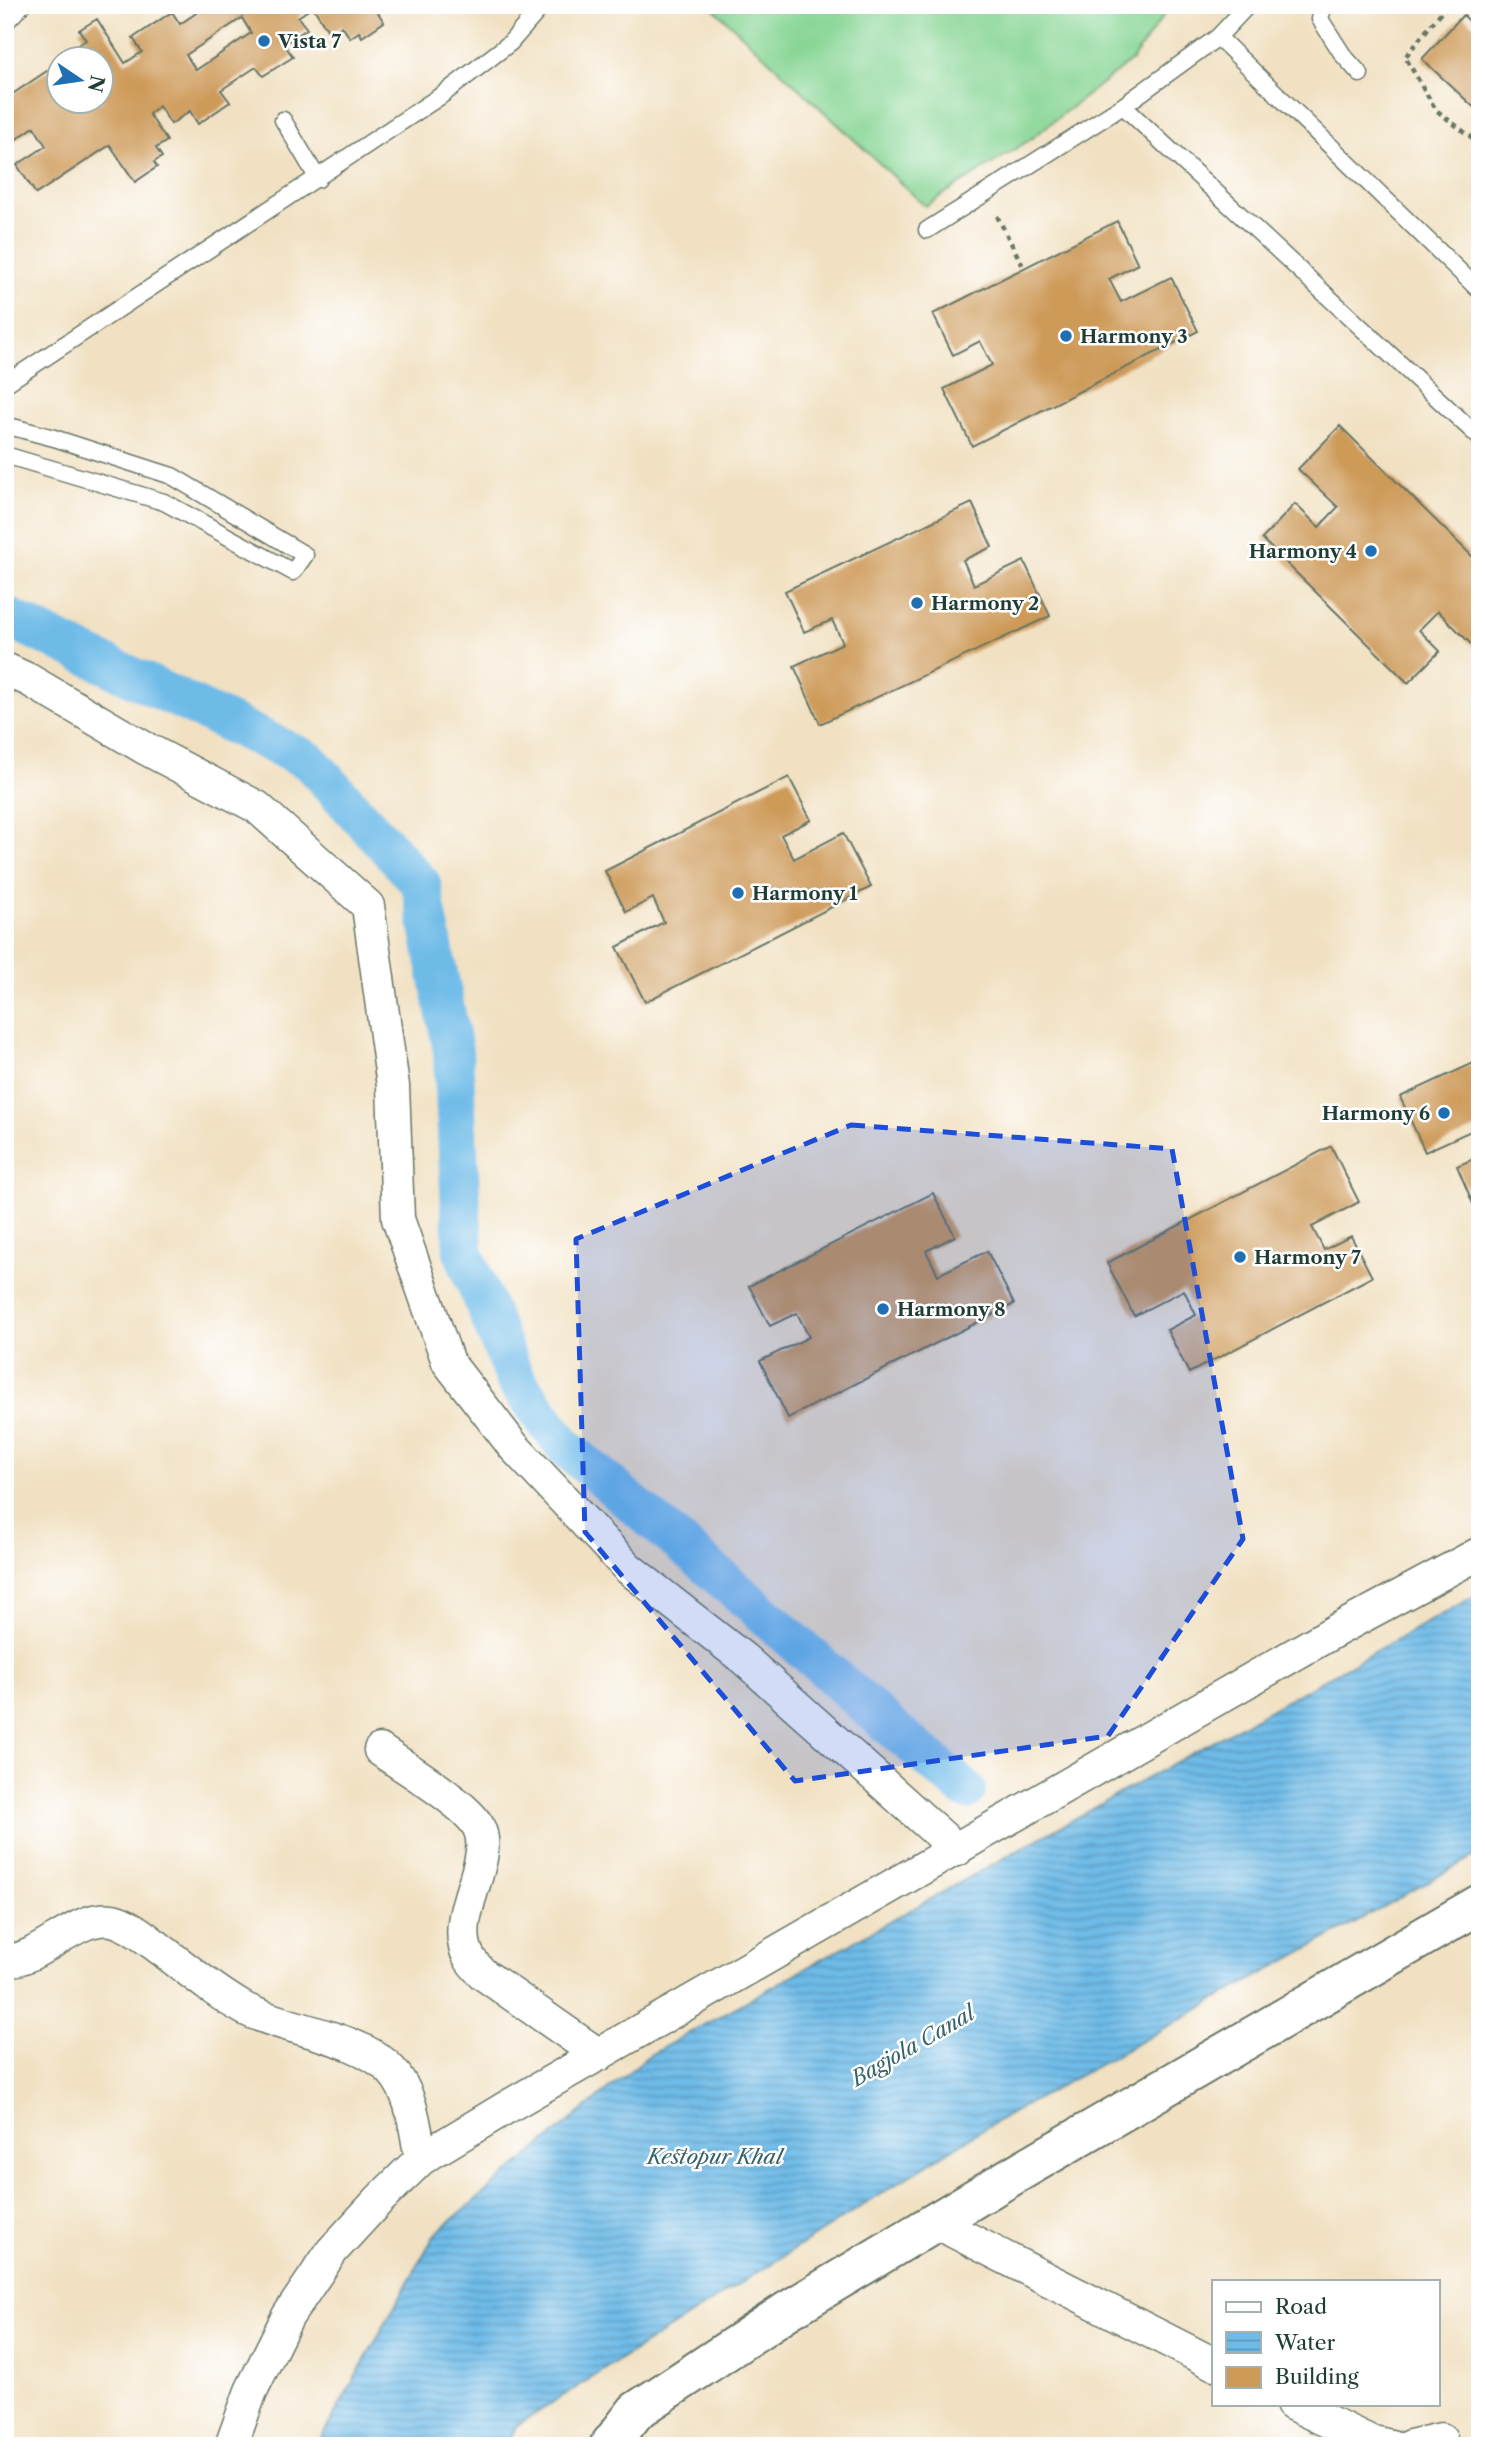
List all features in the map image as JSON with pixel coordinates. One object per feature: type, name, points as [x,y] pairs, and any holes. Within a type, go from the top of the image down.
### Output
[{"type":"street","points":[[5,669],[29,680],[143,747],[257,807],[368,906],[393,1086],[398,1219],[448,1362],[514,1447],[628,1568],[744,1659],[957,1850]]},
{"type":"street","points":[[231,2446],[251,2390],[288,2316],[332,2251],[421,2159],[1335,1631],[1480,1553]]},
{"type":"street","points":[[380,1750],[461,1807],[478,1826],[484,1844],[462,1936],[468,1957],[483,1974],[599,2055]]},
{"type":"street","points":[[608,2446],[636,2411],[787,2311],[1480,1905]]},
{"type":"street","points":[[5,1961],[19,1961],[87,1923],[112,1920],[135,1930],[245,2009],[344,2043],[370,2055],[390,2069],[407,2093],[421,2159]]},
{"type":"street","points":[[935,2222],[1212,2363]]},
{"type":"street","points":[[1296,2406],[1369,2441],[1391,2446]]},
{"type":"street","points":[[1410,2446],[1441,2439]]},
{"type":"lane","points":[[5,23],[22,5]]},
{"type":"lane","points":[[5,384],[318,179],[483,64],[510,43],[543,5]]},
{"type":"lane","points":[[927,230],[1123,106],[1218,37],[1248,5]]},
{"type":"lane","points":[[1324,5],[1320,19],[1343,55],[1360,74]]},
{"type":"lane","points":[[1218,37],[1480,291]]},
{"type":"lane","points":[[1123,106],[1480,438]]},
{"type":"lane","points":[[283,120],[318,179]]},
{"type":"lane","points":[[5,425],[54,438],[172,477],[304,555],[293,572],[164,502],[5,455]]},
{"type":"path","points":[[1447,5],[1405,57],[1436,110],[1480,144]]},
{"type":"path","points":[[1007,234],[1024,268]]},
{"type":"highlighted area","points":[[851,1125],[1172,1149],[1243,1539],[1108,1736],[795,1781],[585,1532],[576,1239]]},
{"type":"green space","points":[[710,5],[1171,5],[1132,60],[1028,141],[925,206]]},
{"type":"water","name":"Kestopur Khal","points":[[1480,1593],[1480,1853],[983,2129],[516,2426],[507,2446],[317,2446],[435,2234],[648,2056]]},
{"type":"building","points":[[208,5],[373,5],[384,22],[362,37],[359,32],[350,38],[342,26],[330,34],[313,7],[298,17],[307,29],[284,44],[293,57],[263,76],[256,67],[221,90],[230,102],[198,124],[190,111],[171,124],[159,106],[149,114],[167,141],[156,148],[162,157],[154,162],[157,167],[135,182],[110,145],[36,194],[17,165],[46,146],[34,127],[5,147],[5,99],[46,72],[46,116],[116,116],[116,49],[125,63],[142,52],[133,38],[172,12],[180,24]],"holes":[[[242,18],[251,33],[196,70],[186,55]]]},
{"type":"building","points":[[1463,15],[1480,31],[1480,113],[1422,59]]},
{"type":"building","points":[[97,19],[114,46],[79,46],[86,40],[79,30]]},
{"type":"building","name":"Harmony 3","points":[[1117,221],[1138,264],[1109,279],[1121,302],[1171,277],[1198,331],[972,446],[944,389],[992,365],[980,341],[953,355],[933,314]]},
{"type":"building","name":"Harmony 4","points":[[1340,426],[1480,564],[1480,645],[1476,649],[1438,611],[1419,630],[1440,651],[1408,683],[1262,539],[1295,504],[1319,527],[1338,507],[1298,469]]},
{"type":"building","name":"Harmony 2","points":[[972,503],[992,547],[963,560],[974,585],[1024,561],[1050,616],[820,724],[794,666],[843,643],[832,620],[804,632],[785,591]]},
{"type":"building","name":"Harmony 1","points":[[789,777],[811,820],[781,835],[794,859],[843,833],[871,887],[645,1002],[617,947],[664,922],[653,898],[626,912],[605,871]]},
{"type":"building","name":"Harmony 6","points":[[1480,1060],[1480,1138],[1475,1129],[1425,1152],[1400,1097]]},
{"type":"building","name":"Harmony 7","points":[[1331,1146],[1359,1202],[1312,1227],[1324,1250],[1351,1236],[1372,1277],[1189,1373],[1167,1330],[1196,1315],[1184,1290],[1134,1316],[1107,1263]]},
{"type":"building","name":"Harmony 6","points":[[1480,1156],[1480,1209],[1476,1211],[1457,1166]]},
{"type":"building","name":"Harmony 8","points":[[933,1193],[955,1236],[926,1251],[938,1275],[987,1251],[1014,1304],[788,1418],[760,1361],[809,1337],[797,1313],[770,1326],[749,1286]]},
{"type":"waterway","points":[[5,616],[309,761],[421,884],[453,1051],[463,1251],[515,1379],[563,1445],[759,1610],[966,1790]]},
{"type":"place","name":"Vista 7","points":[[264,41]]},
{"type":"place","name":"Harmony 3","points":[[1066,336]]},
{"type":"place","name":"Harmony 4","points":[[1371,551]]},
{"type":"place","name":"Harmony 2","points":[[917,603]]},
{"type":"place","name":"Harmony 1","points":[[738,893]]},
{"type":"place","name":"Harmony 6","points":[[1444,1113]]},
{"type":"place","name":"Harmony 7","points":[[1240,1257]]},
{"type":"place","name":"Harmony 8","points":[[883,1309]]},
{"type":"water label","name":"Bagjola Canal","points":[[913,2046]]}]
